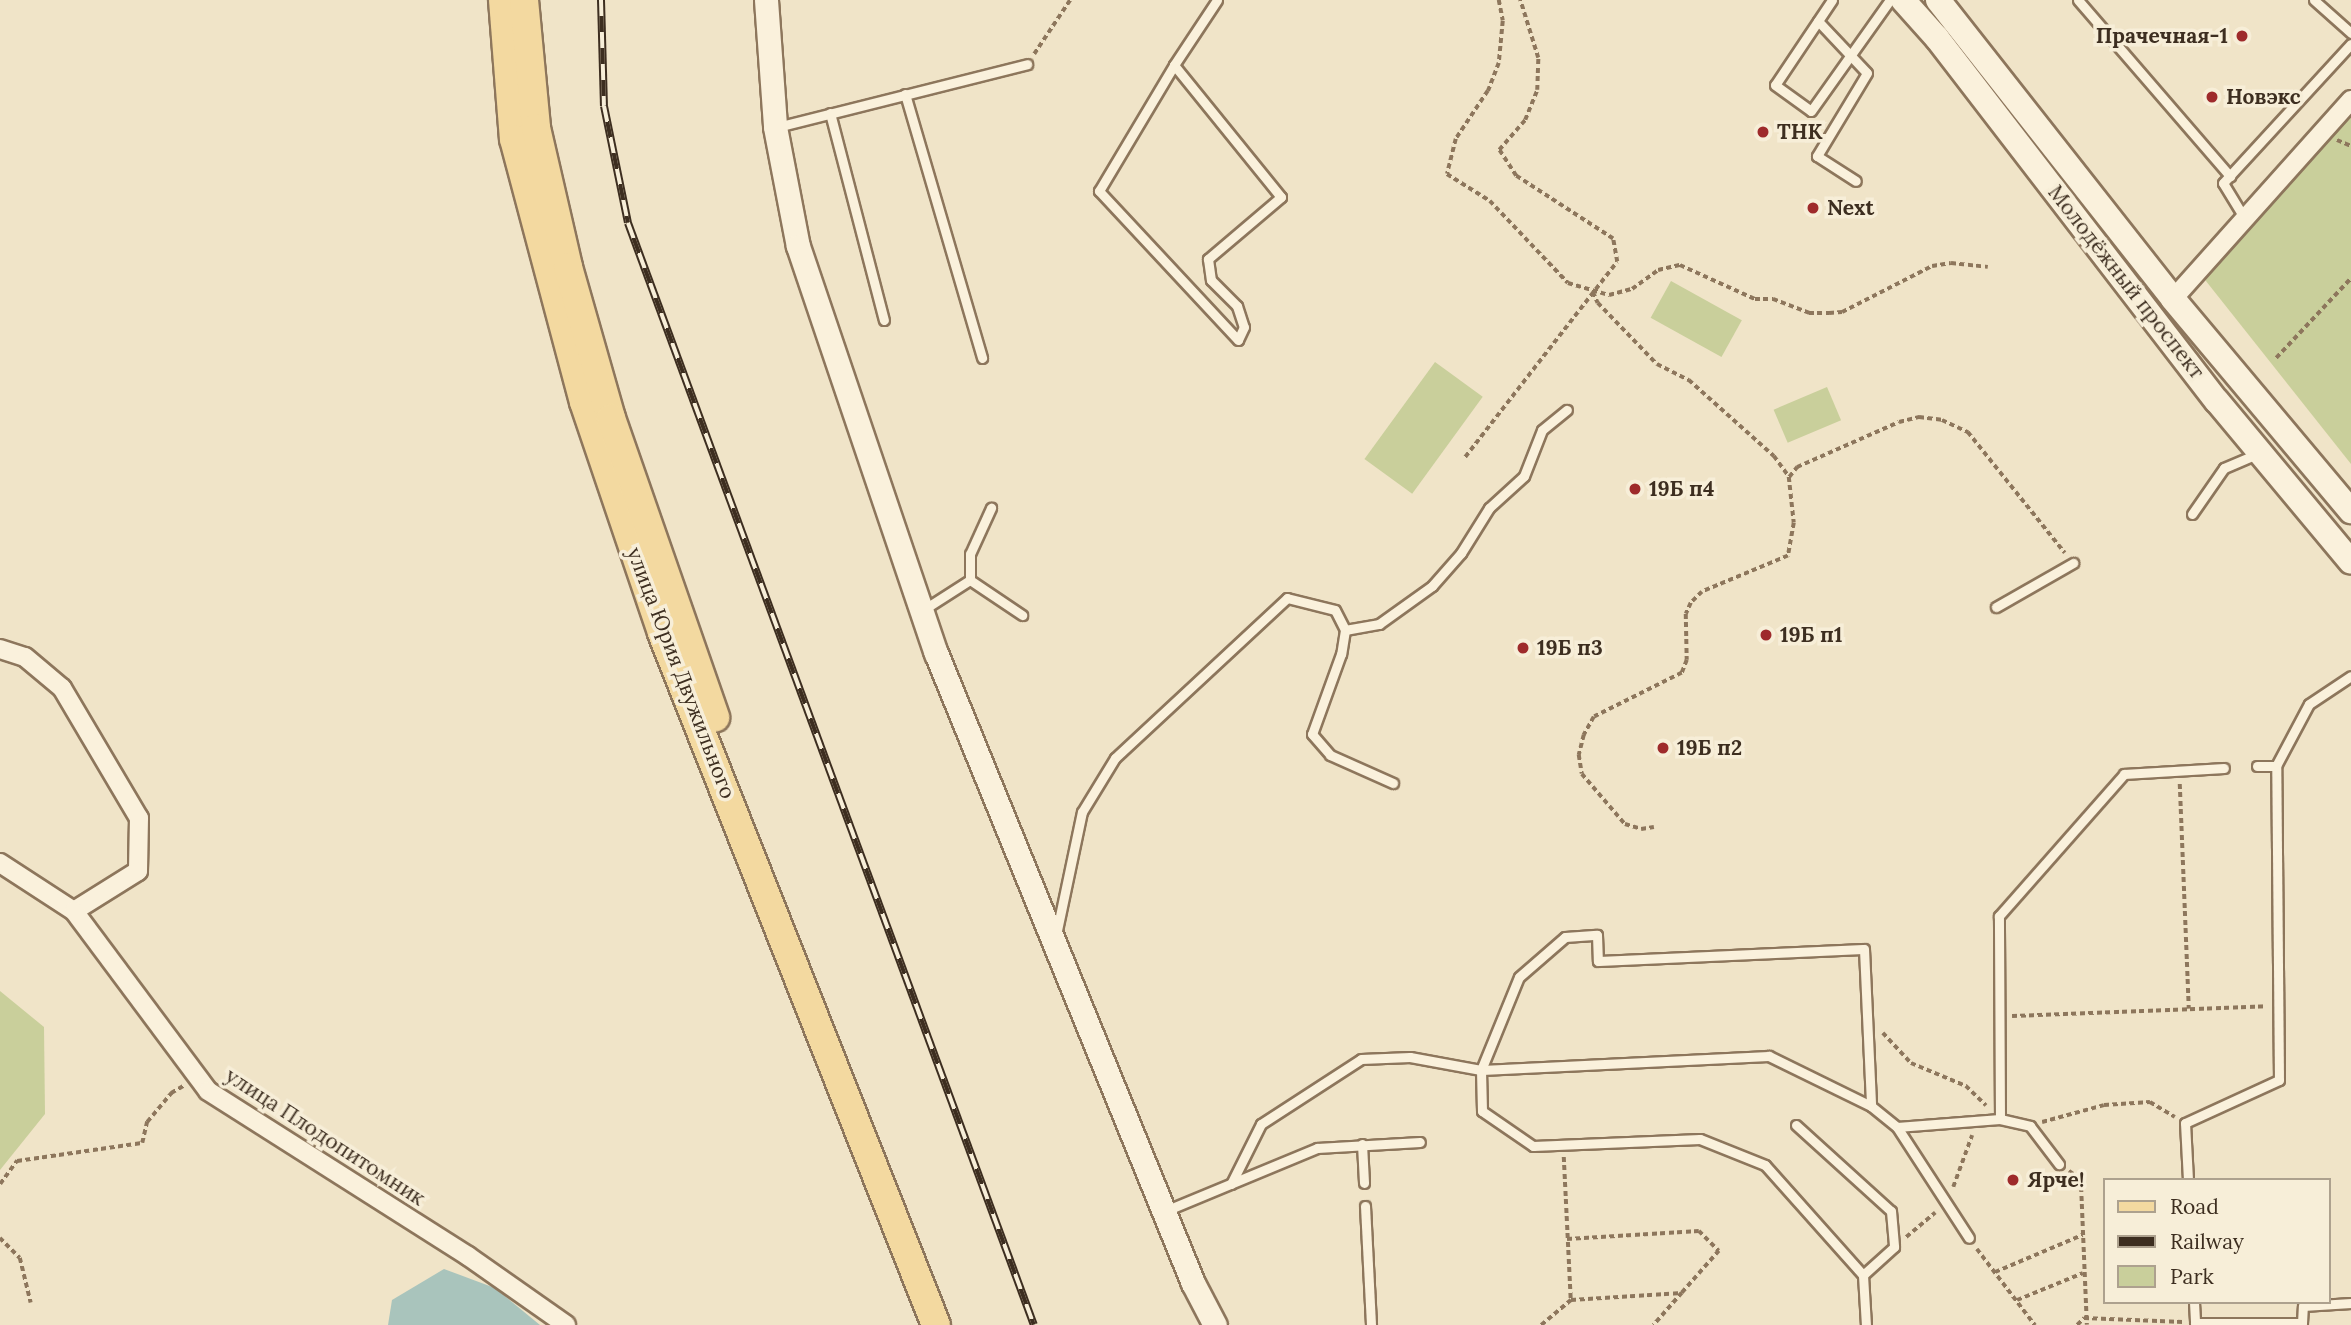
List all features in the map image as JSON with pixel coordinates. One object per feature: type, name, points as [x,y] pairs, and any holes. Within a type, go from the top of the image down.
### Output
[{"type":"main road","name":"улица Юрия Двужильного","points":[[503,0],[514,139],[584,402],[662,633],[936,1325]]},
{"type":"main road","name":"улица Юрия Двужильного","points":[[524,0],[536,128],[568,267],[611,418],[744,797],[955,1325]]},
{"type":"main road","name":"Молодёжный проспект","points":[[1903,0],[1937,37],[2261,452],[2351,562]]},
{"type":"main road","name":"Молодёжный проспект","points":[[1938,0],[2173,299],[2351,511]]},
{"type":"street","points":[[766,0],[775,127],[798,246],[922,611],[1163,1211],[1215,1325]]},
{"type":"street","points":[[2173,299],[2351,100]]},
{"type":"street","points":[[0,649],[25,657],[62,688],[139,818],[138,871],[74,911]]},
{"type":"street","name":"улица Плодопитомник","points":[[0,863],[74,911],[208,1091],[468,1256],[566,1325]]},
{"type":"lane","points":[[1174,65],[1281,197],[1208,258],[1212,280],[1237,306],[1244,327],[1238,340],[1099,191],[1174,65],[1217,0]]},
{"type":"lane","points":[[1832,0],[1775,85],[1811,111],[1890,0]]},
{"type":"lane","points":[[2078,0],[2230,176]]},
{"type":"lane","points":[[2314,0],[2351,33]]},
{"type":"lane","points":[[1818,21],[1867,73],[1817,156],[1856,181]]},
{"type":"lane","points":[[2245,219],[2223,183],[2351,44]]},
{"type":"lane","points":[[775,127],[1027,64]]},
{"type":"lane","points":[[905,94],[982,358]]},
{"type":"lane","points":[[830,113],[884,320]]},
{"type":"lane","points":[[1345,630],[1379,624],[1432,586],[1461,553],[1489,508],[1524,476],[1542,430],[1567,410]]},
{"type":"lane","points":[[2192,514],[2224,468],[2261,452]]},
{"type":"lane","points":[[970,580],[970,554],[991,508]]},
{"type":"lane","points":[[1996,607],[2073,563]]},
{"type":"lane","points":[[922,611],[970,580]]},
{"type":"lane","points":[[970,580],[1022,615]]},
{"type":"lane","points":[[1054,944],[1082,812],[1115,758],[1287,598],[1335,610],[1345,630],[1341,654],[1312,734],[1330,755],[1393,783]]},
{"type":"lane","points":[[2188,1178],[2185,1123],[2279,1080],[2276,766],[2309,704],[2351,676]]},
{"type":"lane","points":[[2257,766],[2276,766]]},
{"type":"lane","points":[[2000,1119],[1999,916],[2124,774],[2224,768]]},
{"type":"lane","points":[[1866,1325],[1863,1275],[1765,1166],[1700,1139],[1533,1146],[1482,1111],[1481,1070],[1519,976],[1565,937],[1597,935],[1598,961],[1864,949],[1871,1106]]},
{"type":"lane","points":[[1231,1184],[1261,1124],[1361,1059],[1410,1057],[1481,1070],[1769,1056],[1871,1106],[1897,1127],[1969,1238]]},
{"type":"lane","points":[[1897,1127],[2000,1119],[2029,1126],[2059,1164]]},
{"type":"lane","points":[[1796,1125],[1891,1211],[1894,1247],[1863,1275]]},
{"type":"lane","points":[[1163,1211],[1317,1148],[1420,1142]]},
{"type":"lane","points":[[1362,1144],[1364,1183]]},
{"type":"lane","points":[[1365,1206],[1371,1325]]},
{"type":"lane","points":[[2194,1304],[2195,1322],[2302,1323],[2303,1306],[2351,1303]]},
{"type":"path","points":[[1027,64],[1070,0]]},
{"type":"path","points":[[1499,0],[1503,21],[1499,63],[1488,91],[1456,139],[1447,174],[1490,201],[1567,284],[1609,295],[1632,289],[1658,271],[1680,265],[1755,299],[1773,299],[1809,313],[1829,313],[1842,312],[1933,266],[1951,263],[1988,267]]},
{"type":"path","points":[[1465,457],[1617,262],[1613,239],[1516,176],[1499,150],[1525,120],[1538,90],[1538,58],[1520,0]]},
{"type":"path","points":[[2276,358],[2351,278]]},
{"type":"path","points":[[1593,292],[1598,303],[1657,364],[1689,380],[1774,456],[1789,477],[1795,540],[1788,556],[1702,592],[1686,614],[1687,660],[1682,673],[1594,717],[1584,735],[1579,755],[1582,775],[1625,824],[1641,829],[1654,827]]},
{"type":"path","points":[[1789,477],[1797,467],[1899,422],[1919,417],[1942,420],[1968,432],[2073,563]]},
{"type":"path","points":[[2179,771],[2189,1009]]},
{"type":"path","points":[[2000,1016],[2278,1006]]},
{"type":"path","points":[[1867,1016],[1911,1063],[1966,1086],[2000,1119]]},
{"type":"path","points":[[0,1184],[17,1161],[142,1143],[148,1122],[171,1093],[191,1082]]},
{"type":"path","points":[[2029,1126],[2085,1109],[2150,1102],[2185,1123]]},
{"type":"path","points":[[1563,1145],[1571,1300]]},
{"type":"path","points":[[2059,1164],[2081,1179],[2084,1318],[2087,1325]]},
{"type":"path","points":[[1567,1239],[1699,1231],[1720,1251],[1654,1325]]},
{"type":"path","points":[[1995,1272],[2082,1235]]},
{"type":"path","points":[[0,1238],[20,1258],[31,1303]]},
{"type":"path","points":[[1969,1238],[2035,1325]]},
{"type":"path","points":[[2016,1301],[2083,1273]]},
{"type":"path","points":[[1541,1325],[1571,1300],[1682,1293]]},
{"type":"path","points":[[2077,1325],[2084,1318],[2195,1322]]},
{"type":"green space","points":[[2351,101],[2351,464],[2198,271]]},
{"type":"green space","points":[[1671,281],[1742,320],[1721,357],[1651,318]]},
{"type":"green space","points":[[1435,362],[1483,397],[1412,494],[1364,459]]},
{"type":"green space","points":[[1827,387],[1841,420],[1788,443],[1774,410]]},
{"type":"green space","points":[[0,991],[44,1027],[45,1114],[0,1170]]},
{"type":"water","points":[[444,1269],[495,1288],[540,1325],[388,1325],[392,1300]]},
{"type":"railway","points":[[601,0],[604,106],[628,223],[1034,1325]]},
{"type":"place","name":"Прачечная-1","points":[[2242,36]]},
{"type":"place","name":"Новэкс","points":[[2212,97]]},
{"type":"place","name":"ТНК","points":[[1763,132]]},
{"type":"place","name":"Next","points":[[1813,208]]},
{"type":"place","name":"19Б п4","points":[[1635,489]]},
{"type":"place","name":"19Б п1","points":[[1766,635]]},
{"type":"place","name":"19Б п3","points":[[1523,648]]},
{"type":"place","name":"19Б п2","points":[[1663,748]]},
{"type":"place","name":"Ярче!","points":[[2013,1180]]}]
